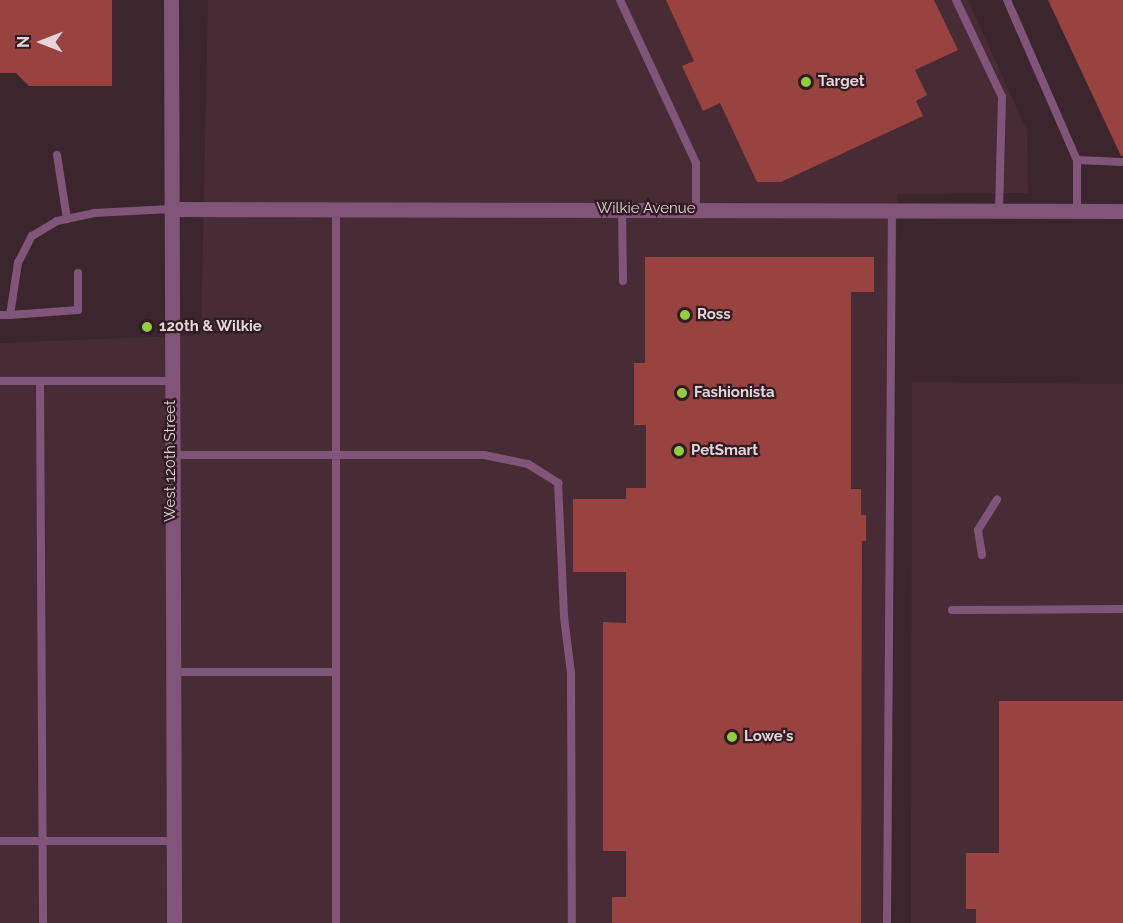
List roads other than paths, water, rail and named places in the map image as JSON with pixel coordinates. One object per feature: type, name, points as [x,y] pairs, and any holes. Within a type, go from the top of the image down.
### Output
[{"type":"street","name":"West 120th Street","points":[[171,0],[174,923]]},
{"type":"street","name":"Wilkie Avenue","points":[[170,209],[696,208],[1123,211]]},
{"type":"lane","points":[[620,0],[696,164],[696,208]]},
{"type":"lane","points":[[956,0],[1002,97],[999,210]]},
{"type":"lane","points":[[1007,0],[1077,160],[1077,210]]},
{"type":"lane","points":[[57,155],[67,219]]},
{"type":"lane","points":[[1077,160],[1123,162]]},
{"type":"lane","points":[[336,208],[336,923]]},
{"type":"lane","points":[[10,315],[18,262],[33,236],[67,219],[94,213],[170,209]]},
{"type":"lane","points":[[622,209],[623,281]]},
{"type":"lane","points":[[887,923],[892,210]]},
{"type":"lane","points":[[0,315],[78,310],[78,273]]},
{"type":"lane","points":[[0,381],[171,381]]},
{"type":"lane","points":[[40,381],[43,923]]},
{"type":"lane","points":[[171,455],[497,456],[528,464],[558,483],[564,617],[571,673],[572,923]]},
{"type":"lane","points":[[982,555],[978,530],[998,500]]},
{"type":"lane","points":[[952,610],[1123,609]]},
{"type":"lane","points":[[172,672],[336,672]]},
{"type":"lane","points":[[0,841],[173,841]]},
{"type":"place","name":"Target","points":[[806,82]]},
{"type":"place","name":"Ross","points":[[685,315]]},
{"type":"place","name":"120th & Wilkie","points":[[147,327]]},
{"type":"place","name":"Fashionista","points":[[682,393]]},
{"type":"place","name":"PetSmart","points":[[679,451]]},
{"type":"place","name":"Lowe's","points":[[732,737]]}]
